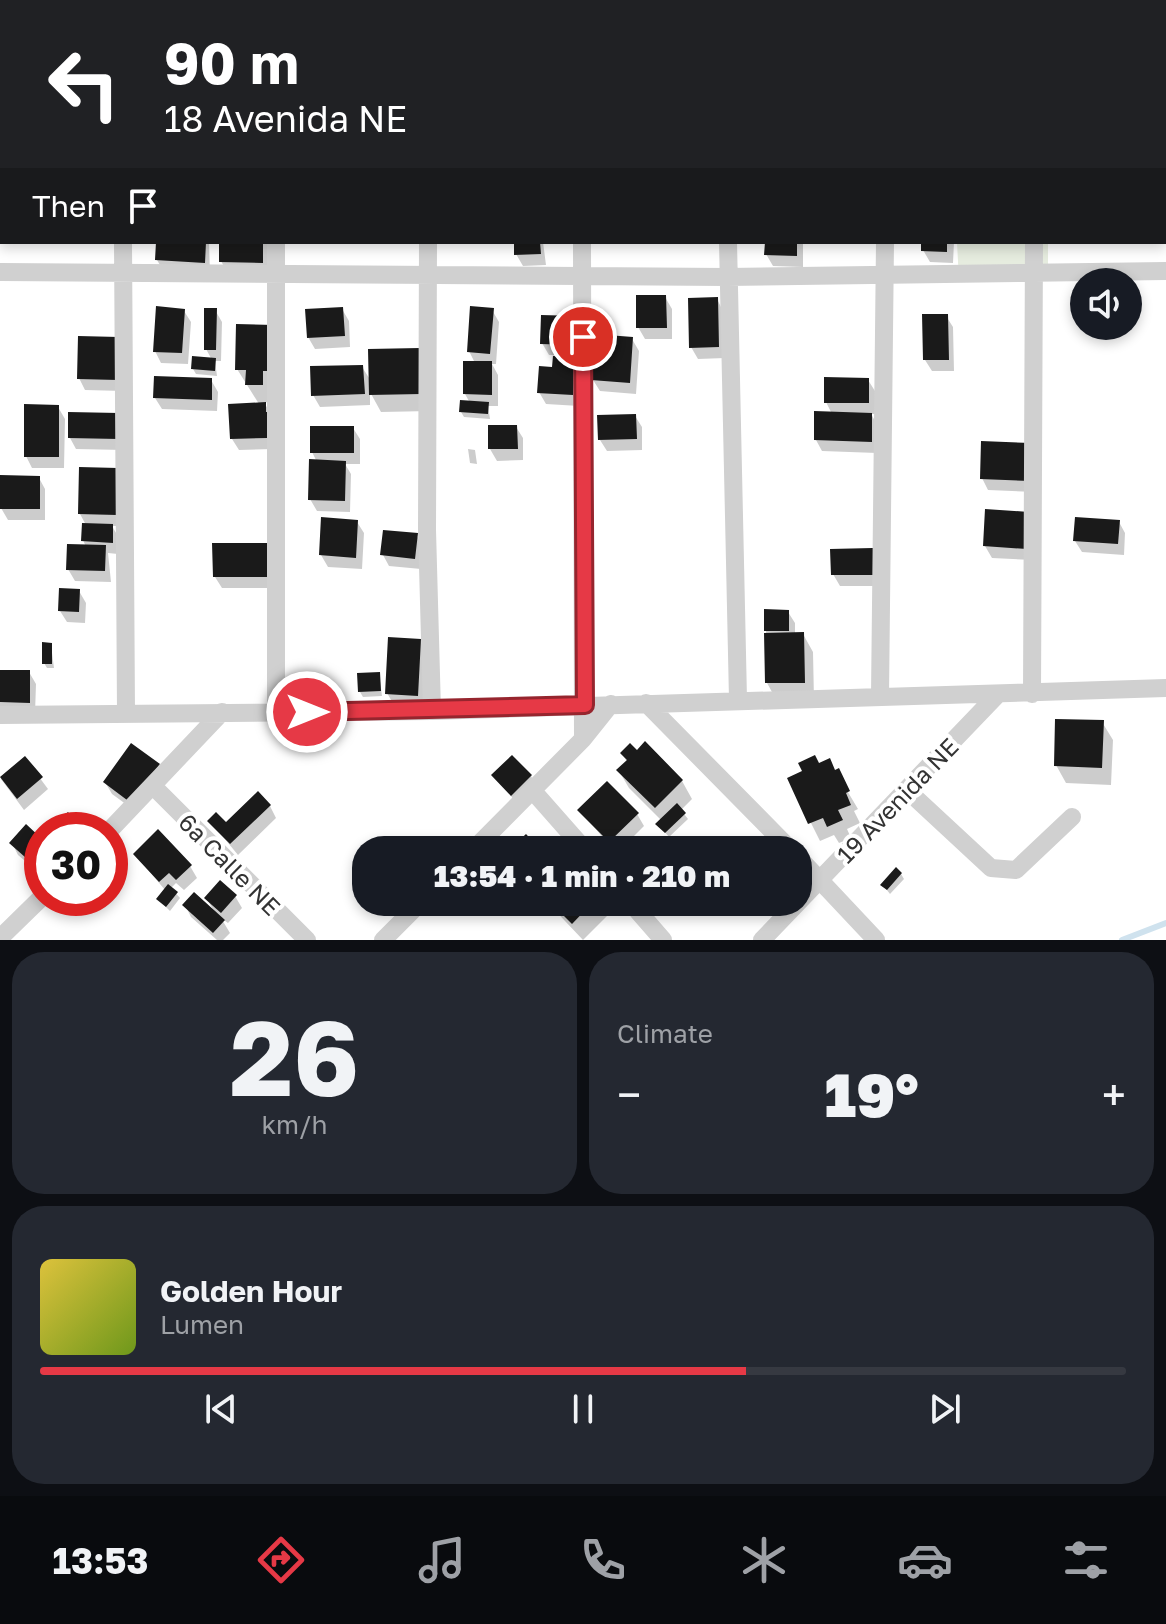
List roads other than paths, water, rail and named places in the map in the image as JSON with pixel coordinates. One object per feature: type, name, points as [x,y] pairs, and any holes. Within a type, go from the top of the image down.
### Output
[{"type":"street","points":[[123,244],[126,712]]},
{"type":"street","points":[[276,244],[276,712]]},
{"type":"street","points":[[428,244],[427,530],[432,711]]},
{"type":"street","points":[[582,244],[583,739]]},
{"type":"street","points":[[728,244],[738,699]]},
{"type":"street","points":[[880,696],[885,244]]},
{"type":"street","points":[[1032,694],[1034,244]]},
{"type":"street","points":[[0,272],[727,277],[1166,271]]},
{"type":"street","points":[[0,715],[432,711],[738,699],[1032,694],[1166,688]]},
{"type":"street","name":"19 Avenida NE","points":[[762,940],[998,694]]},
{"type":"street","points":[[646,703],[777,836]]},
{"type":"street","points":[[487,836],[583,739],[611,704]]},
{"type":"street","points":[[128,812],[222,712]]},
{"type":"street","name":"6a Calle NE","points":[[154,787],[307,940]]},
{"type":"street","points":[[533,791],[573,836]]},
{"type":"street","points":[[908,791],[991,868],[1001,871],[1016,870],[1072,817]]},
{"type":"street","points":[[812,871],[876,940]]},
{"type":"street","points":[[0,938],[24,915]]},
{"type":"street","points":[[383,940],[407,916]]},
{"type":"street","points":[[642,916],[663,940]]},
{"type":"waterway","points":[[1122,940],[1166,923]]}]
